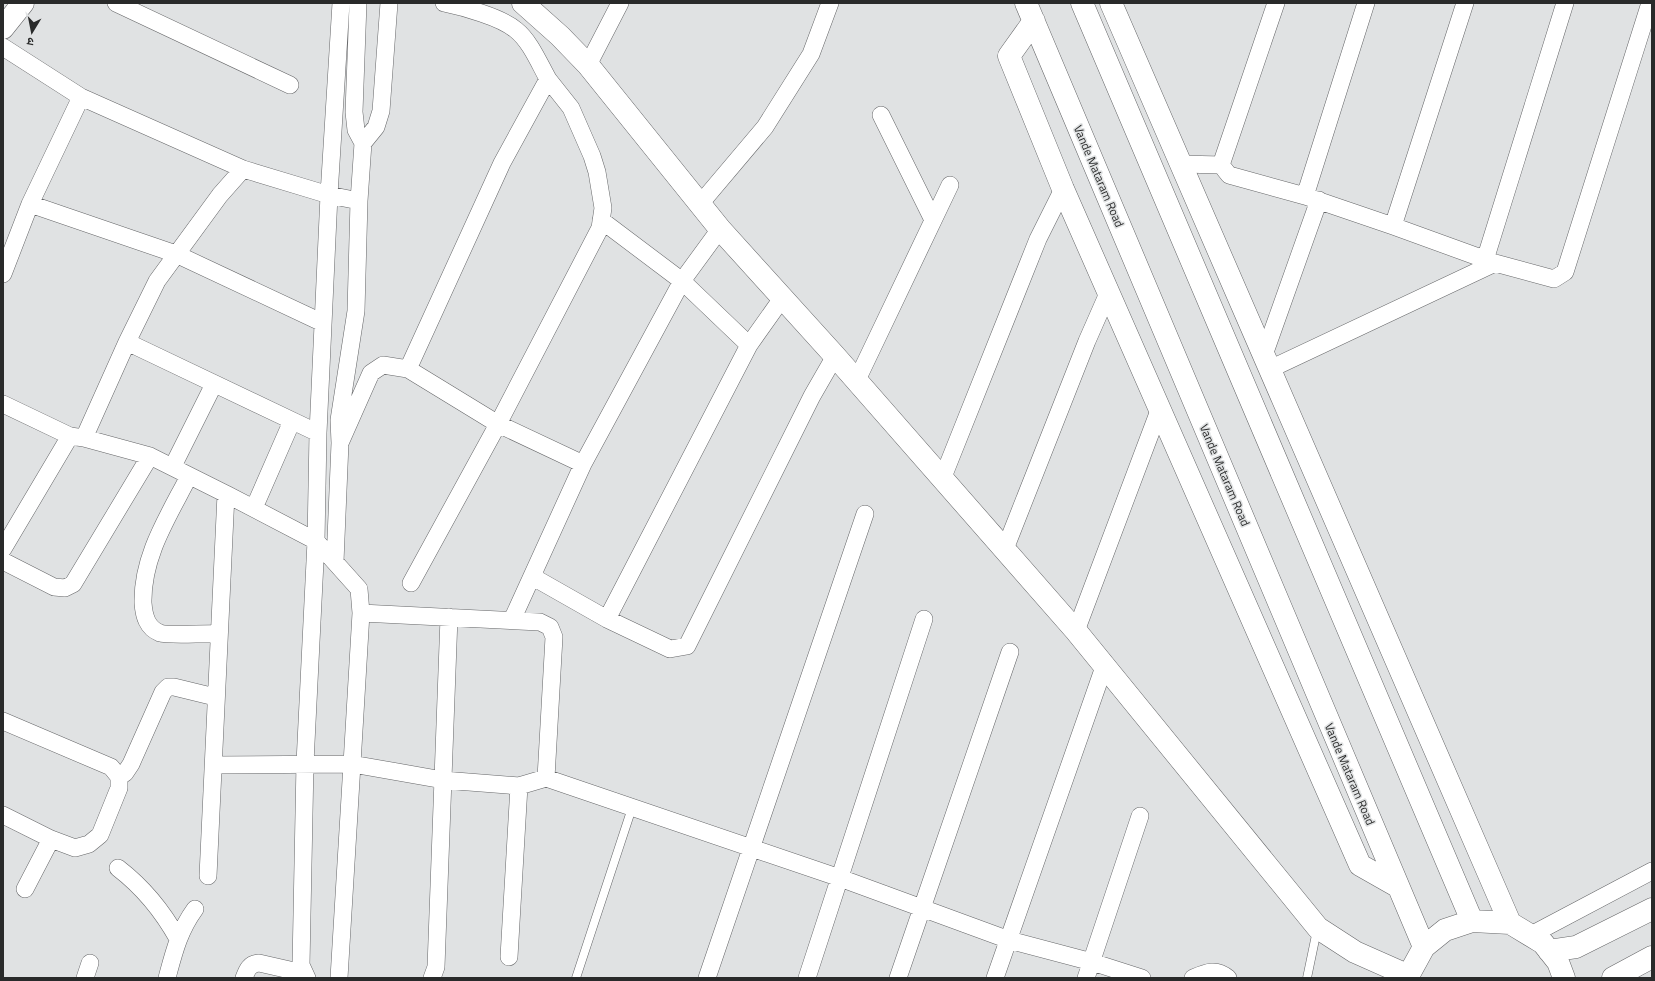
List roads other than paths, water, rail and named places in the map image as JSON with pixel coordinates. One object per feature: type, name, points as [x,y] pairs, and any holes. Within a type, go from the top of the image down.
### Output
[{"type":"street","points":[[3,28],[23,3]]},
{"type":"street","points":[[116,3],[290,85]]},
{"type":"street","points":[[305,975],[301,965],[305,763],[316,541],[318,433],[329,195],[341,3]]},
{"type":"street","points":[[335,562],[340,443],[339,420],[356,311],[358,201],[363,143],[356,130],[354,112],[358,3]]},
{"type":"street","points":[[363,143],[376,127],[381,111],[389,3]]},
{"type":"street","points":[[411,583],[498,424],[600,228],[602,208],[600,188],[592,156],[571,108],[548,79],[534,53],[516,30],[473,11],[444,3]]},
{"type":"street","points":[[523,3],[560,36],[588,65],[720,229],[783,297],[943,477],[1105,664],[1318,928],[1355,952],[1407,977],[1424,947],[1445,930],[1472,921],[1510,923],[1543,943],[1558,962],[1564,978]]},
{"type":"street","points":[[588,65],[620,3]]},
{"type":"street","points":[[700,204],[765,128],[811,54],[830,3]]},
{"type":"street","points":[[1082,3],[1472,921]]},
{"type":"street","points":[[1111,3],[1510,923]]},
{"type":"street","points":[[1221,165],[1276,3]]},
{"type":"street","points":[[1267,362],[1366,3]]},
{"type":"street","points":[[1393,226],[1465,3]]},
{"type":"street","points":[[1267,362],[1490,262],[1565,3]]},
{"type":"street","points":[[1181,164],[1221,165],[1229,175],[1312,198],[1490,262],[1554,279],[1566,272],[1650,3]]},
{"type":"street","points":[[1030,12],[1009,56],[1062,189],[1109,291],[1360,865],[1398,886]]},
{"type":"street","name":"Vande Mataram Road","points":[[1030,12],[1424,947]]},
{"type":"street","points":[[3,47],[81,97],[242,169],[329,195],[358,201]]},
{"type":"street","points":[[408,370],[502,163],[548,79]]},
{"type":"street","points":[[3,274],[8,244],[30,204],[81,97]]},
{"type":"street","points":[[881,115],[933,220]]},
{"type":"street","points":[[3,549],[77,437],[157,281],[220,194],[242,169]]},
{"type":"street","points":[[857,380],[950,185]]},
{"type":"street","points":[[943,477],[1038,239],[1062,189]]},
{"type":"street","points":[[30,204],[176,254],[323,323]]},
{"type":"street","points":[[601,220],[682,281],[748,345]]},
{"type":"street","points":[[512,620],[533,577],[583,464],[682,281],[720,229]]},
{"type":"street","points":[[1005,549],[1084,348],[1109,291]]},
{"type":"street","points":[[607,619],[748,345],[783,297]]},
{"type":"street","points":[[127,342],[318,433]]},
{"type":"street","points":[[533,577],[607,619],[670,649],[687,646],[812,396],[835,356]]},
{"type":"street","points":[[340,443],[370,373],[383,365],[408,370],[498,424],[583,464]]},
{"type":"street","points":[[173,466],[214,384]]},
{"type":"street","points":[[3,404],[77,437],[150,456],[173,466],[189,476],[254,508],[316,541],[359,589],[361,613],[339,978]]},
{"type":"street","points":[[1076,631],[1160,408]]},
{"type":"street","points":[[254,508],[292,421]]},
{"type":"street","points":[[3,561],[54,587],[65,588],[73,584],[150,456]]},
{"type":"street","points":[[189,476],[155,541],[143,587],[144,615],[148,624],[160,633],[218,634]]},
{"type":"street","points":[[208,876],[214,764],[215,697],[226,494]]},
{"type":"street","points":[[707,978],[865,514]]},
{"type":"street","points":[[361,613],[540,622],[550,627],[554,637],[546,778]]},
{"type":"street","points":[[432,978],[436,967],[449,617]]},
{"type":"street","points":[[807,978],[924,619]]},
{"type":"street","points":[[898,978],[1010,652]]},
{"type":"street","points":[[995,978],[1105,664]]},
{"type":"street","points":[[119,777],[125,773],[131,764],[163,692],[168,687],[174,687],[215,697]]},
{"type":"street","points":[[3,721],[111,767],[119,777],[119,788],[100,835],[89,844],[75,848],[51,839],[3,815]]},
{"type":"street","points":[[214,764],[352,764],[443,780],[519,786],[546,778],[750,849],[840,878],[1009,940],[1092,962],[1142,978]]},
{"type":"street","points":[[509,957],[519,786]]},
{"type":"street","points":[[1086,978],[1140,816]]},
{"type":"street","points":[[25,889],[51,839]]},
{"type":"street","points":[[118,868],[135,881],[149,896],[166,917],[178,939]]},
{"type":"street","points":[[1530,935],[1652,871]]},
{"type":"street","points":[[1549,951],[1576,947],[1652,908]]},
{"type":"street","points":[[167,978],[178,939],[184,924],[195,909]]},
{"type":"street","points":[[1613,978],[1652,957]]},
{"type":"street","points":[[244,978],[252,964],[259,963],[305,975]]},
{"type":"street","points":[[1193,978],[1211,970],[1222,973],[1228,978]]},
{"type":"lane","points":[[576,978],[632,808]]},
{"type":"lane","points":[[1307,978],[1318,928]]}]
